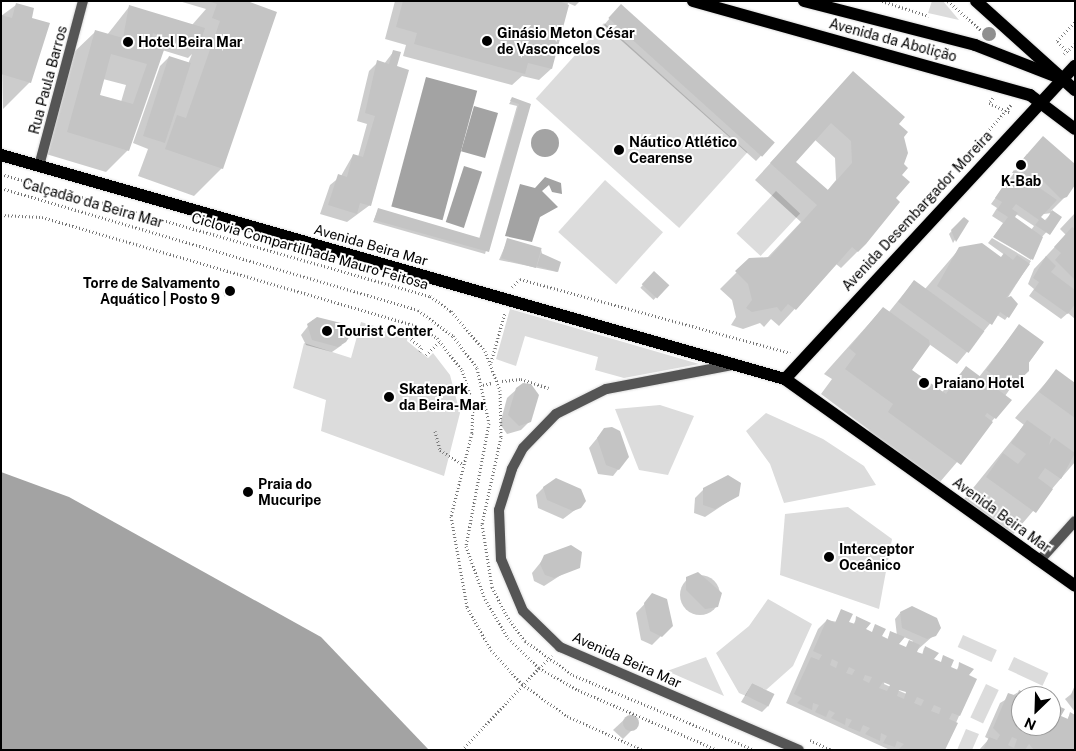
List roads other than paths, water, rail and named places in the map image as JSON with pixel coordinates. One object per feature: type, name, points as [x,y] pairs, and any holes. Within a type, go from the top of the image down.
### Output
[{"type":"main road","name":"Avenida da Abolição","points":[[693,1],[942,68],[1041,100],[1075,129]]},
{"type":"main road","name":"Avenida da Abolição","points":[[804,1],[975,45],[1062,79],[1075,90]]},
{"type":"main road","points":[[976,1],[1062,79]]},
{"type":"main road","name":"Avenida Desembargador Moreira","points":[[785,378],[1062,79],[1074,61]]},
{"type":"main road","name":"Avenida Beira Mar","points":[[1,155],[785,378],[1075,586]]},
{"type":"street","name":"Rua Paula Barros","points":[[39,166],[83,1]]},
{"type":"street","name":"Avenida Beira Mar","points":[[733,364],[606,389],[556,414],[523,448],[499,510],[501,559],[523,611],[560,647],[799,750]]},
{"type":"street","points":[[1040,560],[1075,521]]},
{"type":"place","name":"Ginásio Meton César de Vasconcelos","points":[[487,41]]},
{"type":"place","name":"Hotel Beira Mar","points":[[128,42]]},
{"type":"place","name":"Náutico Atlético Cearense","points":[[619,150]]},
{"type":"place","name":"K-Bab","points":[[1021,165]]},
{"type":"place","name":"Torre de Salvamento Aquático | Posto 9","points":[[230,291]]},
{"type":"place","name":"Tourist Center","points":[[327,331]]},
{"type":"place","name":"Praiano Hotel","points":[[924,383]]},
{"type":"place","name":"Skatepark da Beira-Mar","points":[[389,397]]},
{"type":"place","name":"Praia do Mucuripe","points":[[248,492]]},
{"type":"place","name":"Interceptor Oceânico","points":[[829,557]]}]
